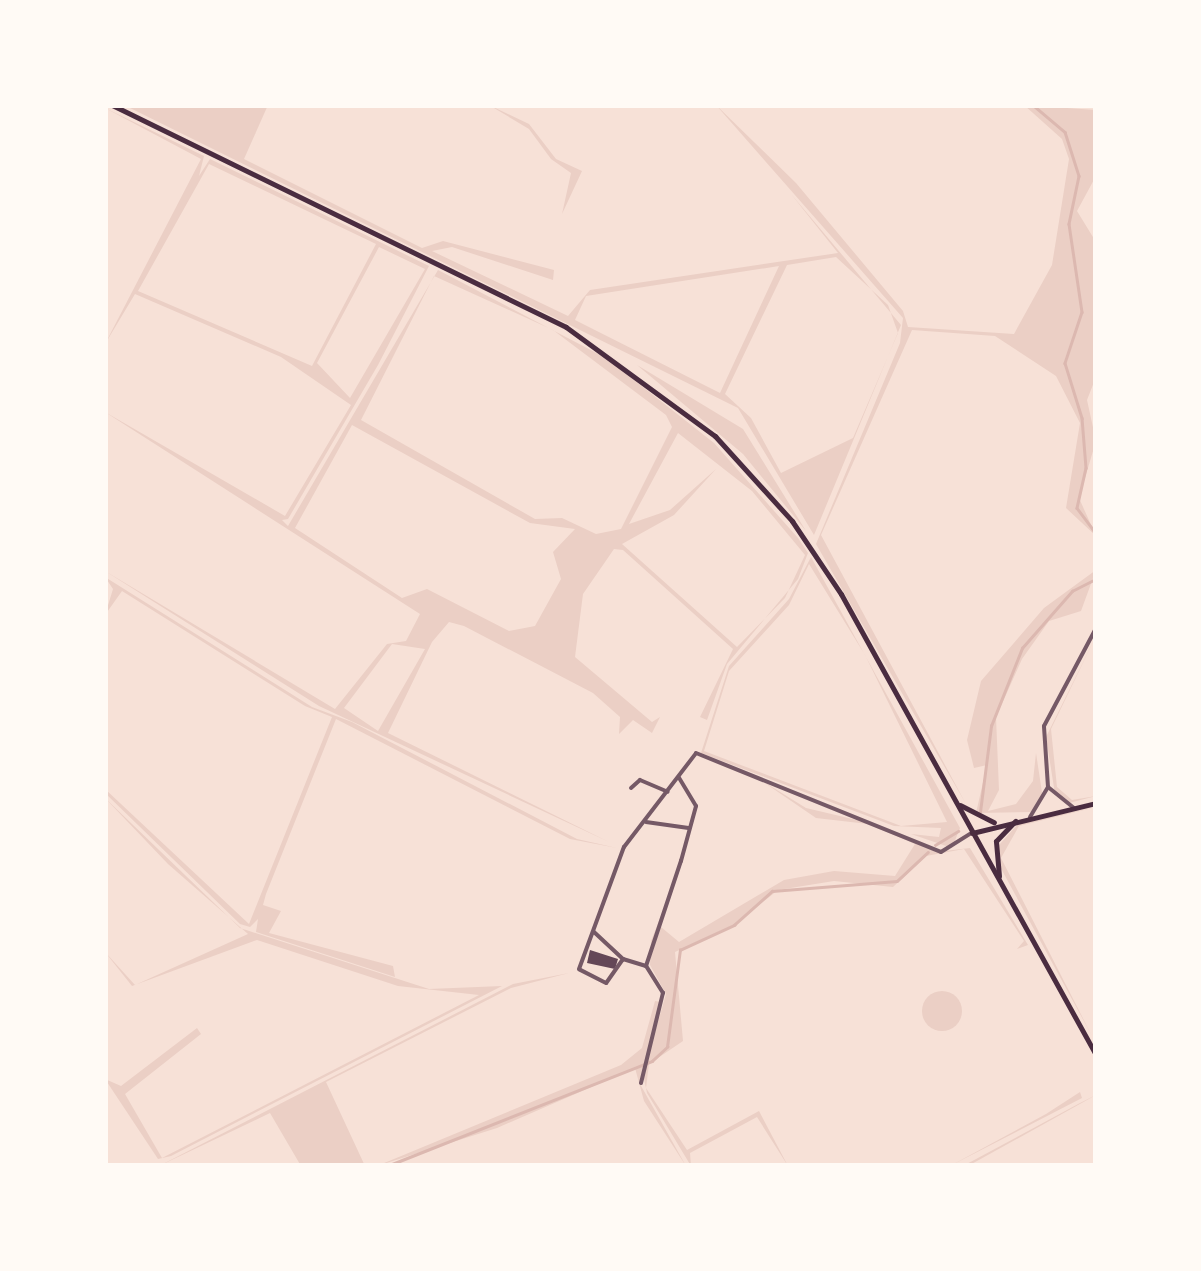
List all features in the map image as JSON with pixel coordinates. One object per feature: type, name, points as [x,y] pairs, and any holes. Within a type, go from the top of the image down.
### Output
[{"type":"main road","points":[[112,105],[566,328],[686,410],[772,495],[818,558],[1096,1055]]},
{"type":"main road","points":[[950,795],[996,823]]},
{"type":"main road","points":[[972,833],[996,823],[1096,803]]},
{"type":"main road","points":[[996,841],[1017,819]]},
{"type":"main road","points":[[986,826],[996,841],[1000,884]]},
{"type":"street","points":[[1053,812],[1044,726],[1096,628]]},
{"type":"street","points":[[622,959],[606,983],[579,969],[624,846],[696,754],[942,852],[972,833]]},
{"type":"street","points":[[646,966],[696,806],[678,776]]},
{"type":"street","points":[[631,788],[640,780],[668,792]]},
{"type":"street","points":[[1049,794],[1074,808]]},
{"type":"street","points":[[1030,816],[1049,794]]},
{"type":"street","points":[[646,822],[689,828]]},
{"type":"street","points":[[594,932],[622,959],[646,966],[663,993],[642,1083]]},
{"type":"street","points":[[1089,1043],[1096,1037]]},
{"type":"shaded area","points":[[124,105],[268,105],[244,159],[422,248],[443,241],[554,270],[553,280],[452,247],[432,251],[568,316],[590,290],[838,253],[791,194],[871,289],[836,257],[787,265],[725,394],[751,418],[781,473],[853,438],[889,355],[814,535],[738,408]],"holes":[[[779,266],[720,393],[575,320],[586,296]]]},
{"type":"shaded area","points":[[489,105],[529,124],[556,159],[582,171],[562,214],[571,173],[551,159],[529,129]]},
{"type":"shaded area","points":[[716,105],[796,183],[903,311],[908,327],[1014,334],[1052,265],[1069,159],[1062,139],[1024,105],[1096,110],[1096,176],[1077,211],[1096,242],[1096,377],[1087,400],[1096,441],[1079,498],[1096,536],[1066,508],[1080,423],[1056,376],[995,336],[912,330],[821,535],[966,804],[816,544],[900,343],[903,318]]},
{"type":"shaded area","points":[[105,108],[204,156],[199,176],[210,159],[429,266],[378,365],[288,519],[282,520],[288,526],[431,282],[361,420],[535,519],[562,518],[596,534],[621,529],[672,427],[666,415],[554,331],[606,358],[714,443],[808,553],[789,590],[805,555],[752,491],[678,433],[629,524],[670,510],[716,469],[674,515],[622,544],[737,647],[766,618],[727,664],[707,720],[700,717],[733,649],[623,550],[614,549],[583,594],[575,657],[652,722],[660,717],[652,733],[633,720],[619,734],[620,717],[593,693],[464,626],[449,622],[432,642],[388,733],[609,842],[319,706],[105,571],[335,709],[387,644],[406,641],[420,614],[105,412],[285,516],[351,405],[281,357],[135,294],[105,344],[201,159]],"holes":[[[209,164],[376,244],[312,366],[138,291]],[[379,247],[425,269],[350,398],[317,363]],[[352,425],[530,523],[575,529],[553,552],[561,579],[535,626],[509,631],[427,589],[402,598],[295,528]],[[392,644],[425,649],[378,731],[344,708]]]},
{"type":"shaded area","points":[[438,270],[550,328],[434,276]]},
{"type":"shaded area","points":[[637,365],[743,429],[806,531],[743,454]]},
{"type":"shaded area","points":[[811,557],[864,653],[809,564],[789,605],[729,671],[704,751],[901,826],[947,822],[866,657],[960,828],[952,848],[911,834],[939,837],[941,828],[894,826],[701,753],[729,666],[789,599]]},
{"type":"shaded area","points":[[1096,570],[1081,611],[1049,621],[1022,659],[996,717],[999,790],[988,811],[1016,804],[1033,781],[1036,753],[1043,799],[1031,812],[976,813],[987,765],[974,768],[967,740],[981,681],[1044,608]]},
{"type":"shaded area","points":[[105,577],[312,707],[352,722],[577,839],[617,848],[570,839],[336,719],[266,894],[263,905],[281,911],[269,933],[393,966],[395,977],[256,932],[258,919],[250,927],[240,924],[105,789],[249,924],[332,717],[305,706],[122,591],[105,615],[113,589]]},
{"type":"shaded area","points":[[1096,636],[1051,729],[1057,787],[1072,800],[1096,796],[1069,803],[1055,794],[1046,737]]},
{"type":"shaded area","points":[[759,779],[806,808],[878,825],[936,852],[970,848],[1028,945],[1017,949],[1024,941],[964,849],[926,856],[893,887],[834,881],[778,890],[735,924],[675,952],[683,1041],[649,1064],[646,1088],[687,1150],[759,1111],[788,1166],[757,1117],[690,1153],[691,1166],[647,1093],[643,1074],[666,994],[650,965],[651,941],[684,857],[661,927],[679,942],[784,880],[834,871],[895,876],[915,844],[868,824],[816,818]]},
{"type":"shaded area","points":[[105,798],[229,917],[168,864]]},
{"type":"shaded area","points":[[1096,807],[1019,826],[1001,858],[1092,1036],[998,863],[999,845],[1019,823]]},
{"type":"shaded area","points":[[242,929],[429,989],[502,986],[171,1156],[158,1159],[105,1079],[121,1086],[197,1028],[201,1034],[125,1094],[162,1158],[479,995],[398,986],[257,940],[136,984],[248,934]]},
{"type":"shaded area","points":[[105,952],[135,985],[132,986]]},
{"type":"shaded area","points":[[569,973],[511,988],[326,1082],[365,1166],[301,1166],[270,1113],[159,1166],[513,984]]},
{"type":"shaded area","points":[[942,991],[956,997],[962,1011],[956,1025],[942,1031],[928,1025],[922,1011],[928,997]]},
{"type":"shaded area","points":[[655,1001],[661,1002],[640,1084],[686,1166],[644,1101],[635,1068],[497,1128],[377,1166],[621,1065],[642,1048]]},
{"type":"shaded area","points":[[1080,1092],[1082,1098],[950,1166],[1046,1114]]},
{"type":"shaded area","points":[[1096,1095],[968,1166],[963,1166],[1080,1103]]},
{"type":"building","points":[[590,950],[618,959],[615,969],[587,963]]},
{"type":"waterway","points":[[1033,105],[1065,132],[1079,176],[1069,224],[1082,312],[1065,363],[1082,418],[1086,468],[1077,508],[1096,533]]},
{"type":"waterway","points":[[980,812],[991,726],[1022,648],[1072,591],[1096,579]]},
{"type":"waterway","points":[[935,845],[958,831]]},
{"type":"waterway","points":[[387,1166],[652,1061],[667,1047],[680,950],[734,925],[772,891],[897,881],[928,852]]}]
